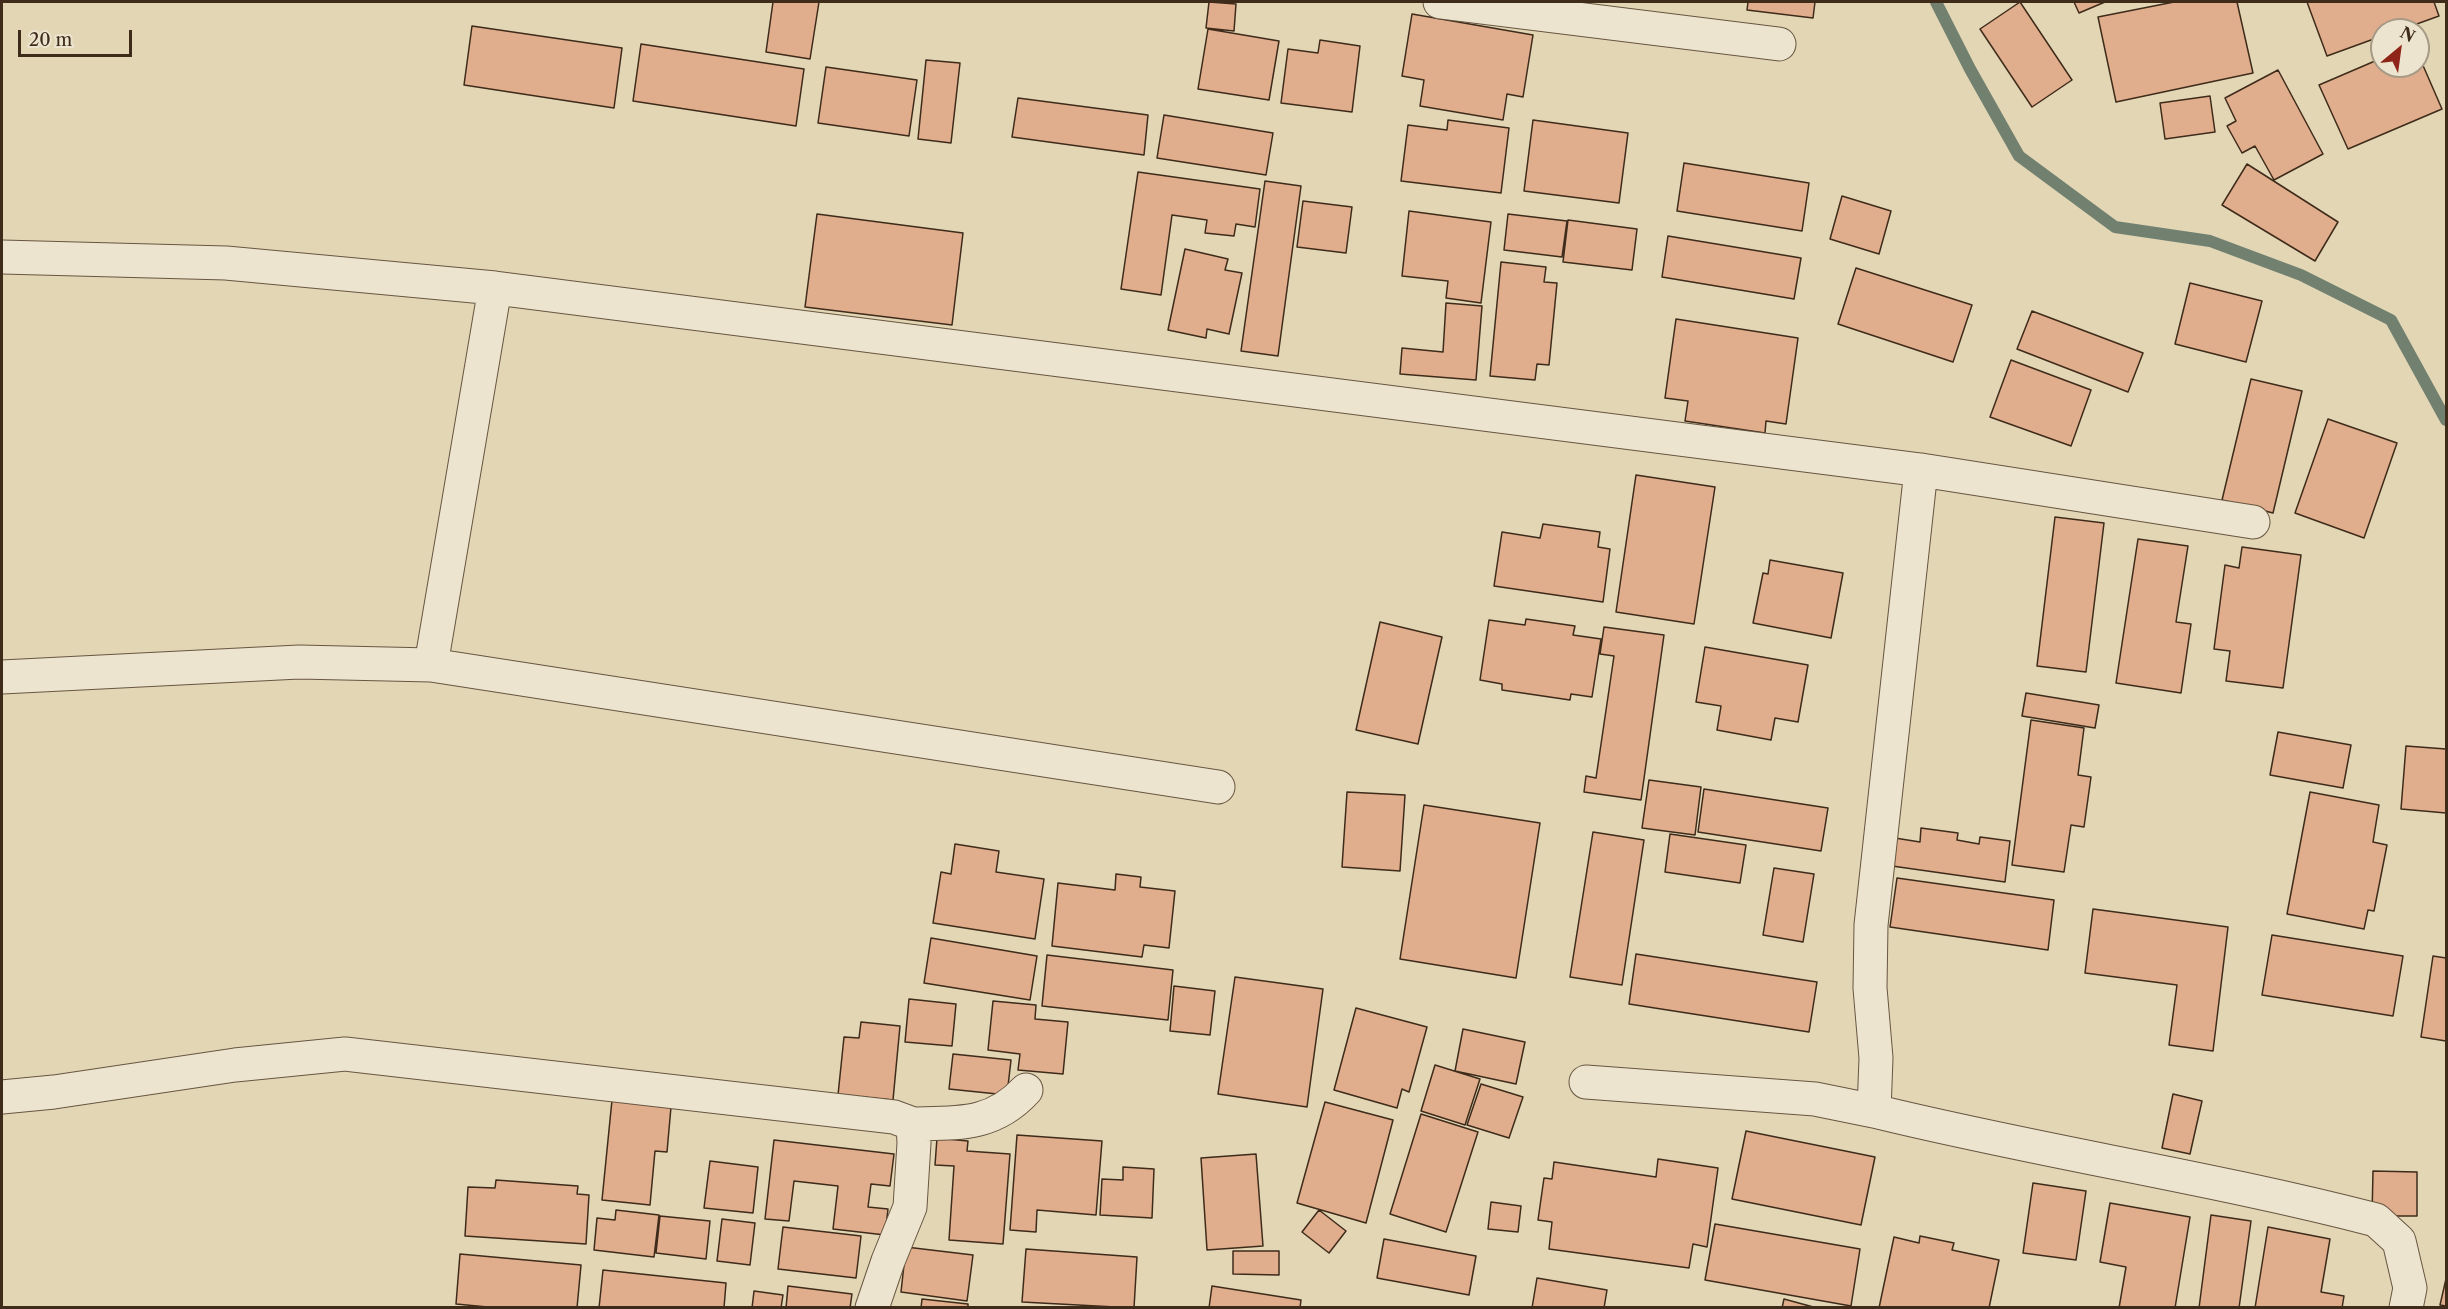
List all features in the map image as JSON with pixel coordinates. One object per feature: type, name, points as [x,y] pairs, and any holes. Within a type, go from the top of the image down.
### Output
[{"type":"street","points":[[1440,2],[1779,44]]},
{"type":"street","points":[[2,257],[226,263],[495,288],[1921,470],[2253,522]]},
{"type":"street","points":[[431,665],[495,288]]},
{"type":"street","points":[[1874,1111],[1876,1058],[1870,988],[1871,925],[1921,470]]},
{"type":"street","points":[[2,677],[299,662],[431,665],[1218,787]]},
{"type":"street","points":[[2,1096],[54,1092],[235,1065],[345,1054],[894,1117],[913,1124],[971,1122],[1012,1106],[1026,1090]]},
{"type":"street","points":[[1586,1082],[1815,1099],[1972,1135],[2154,1170],[2376,1220],[2399,1241],[2410,1288],[2406,1308]]},
{"type":"street","points":[[872,1308],[910,1207],[913,1124]]},
{"type":"building","points":[[773,2],[819,2],[810,59],[766,52]]},
{"type":"building","points":[[1209,2],[1236,4],[1234,31],[1206,28]]},
{"type":"building","points":[[1748,2],[1815,2],[1813,18],[1747,10]]},
{"type":"building","points":[[2020,2],[2072,80],[2032,107],[1980,29]]},
{"type":"building","points":[[2074,2],[2105,2],[2079,13]]},
{"type":"building","points":[[2174,2],[2237,2],[2253,73],[2116,102],[2098,17]]},
{"type":"building","points":[[2307,2],[2434,2],[2439,16],[2430,19],[2370,18],[2370,40],[2327,56]]},
{"type":"building","points":[[1412,14],[1533,35],[1523,97],[1507,94],[1503,120],[1420,106],[1424,80],[1402,76]]},
{"type":"building","points":[[472,26],[622,48],[614,108],[464,85]]},
{"type":"building","points":[[1208,29],[1279,41],[1269,100],[1198,89]]},
{"type":"building","points":[[1320,40],[1360,46],[1352,112],[1281,103],[1288,49],[1318,53]]},
{"type":"building","points":[[641,44],[804,69],[796,126],[633,101]]},
{"type":"building","points":[[926,60],[960,63],[951,143],[918,139]]},
{"type":"building","points":[[2370,63],[2370,78],[2428,78],[2442,109],[2348,149],[2319,85]]},
{"type":"building","points":[[826,67],[917,80],[909,136],[818,123]]},
{"type":"building","points":[[2278,70],[2323,154],[2274,180],[2255,146],[2242,153],[2227,126],[2236,121],[2225,98]]},
{"type":"building","points":[[2210,96],[2215,132],[2165,139],[2160,103]]},
{"type":"building","points":[[1018,98],[1148,115],[1144,155],[1012,137]]},
{"type":"building","points":[[1164,115],[1273,133],[1266,175],[1157,158]]},
{"type":"building","points":[[1448,120],[1509,128],[1501,193],[1401,181],[1408,125],[1447,130]]},
{"type":"building","points":[[1533,120],[1628,133],[1619,203],[1524,191]]},
{"type":"building","points":[[1684,163],[1809,183],[1802,231],[1677,211]]},
{"type":"building","points":[[2247,164],[2338,222],[2315,261],[2222,205]]},
{"type":"building","points":[[1138,172],[1260,189],[1255,227],[1236,224],[1234,236],[1205,233],[1207,220],[1172,215],[1161,295],[1121,289]]},
{"type":"building","points":[[1265,181],[1301,186],[1278,356],[1241,351]]},
{"type":"building","points":[[1842,196],[1891,211],[1879,254],[1830,239]]},
{"type":"building","points":[[1303,201],[1352,207],[1346,253],[1297,247]]},
{"type":"building","points":[[1409,211],[1491,222],[1481,303],[1446,298],[1448,281],[1402,276]]},
{"type":"building","points":[[817,214],[963,233],[952,325],[805,307]]},
{"type":"building","points":[[1508,214],[1567,221],[1562,257],[1504,250]]},
{"type":"building","points":[[1568,220],[1637,229],[1632,270],[1563,262]]},
{"type":"building","points":[[1668,236],[1801,258],[1794,299],[1662,277]]},
{"type":"building","points":[[1185,249],[1228,259],[1225,270],[1242,273],[1229,334],[1207,329],[1206,338],[1168,330]]},
{"type":"building","points":[[1501,262],[1546,267],[1544,282],[1557,283],[1549,365],[1537,364],[1535,380],[1490,376]]},
{"type":"building","points":[[1856,268],[1972,305],[1953,362],[1838,324]]},
{"type":"building","points":[[2190,283],[2262,301],[2246,362],[2175,344]]},
{"type":"building","points":[[1446,303],[1482,306],[1476,380],[1400,374],[1402,348],[1443,352]]},
{"type":"building","points":[[2032,311],[2143,353],[2128,392],[2017,349]]},
{"type":"building","points":[[1676,319],[1798,338],[1786,424],[1766,421],[1765,433],[1685,421],[1688,401],[1665,398]]},
{"type":"building","points":[[2011,360],[2091,390],[2071,446],[1990,417]]},
{"type":"building","points":[[2251,379],[2302,391],[2273,513],[2222,500]]},
{"type":"building","points":[[2328,419],[2397,443],[2364,538],[2295,513]]},
{"type":"building","points":[[1636,475],[1715,487],[1694,624],[1616,612]]},
{"type":"building","points":[[2055,517],[2104,523],[2086,672],[2037,666]]},
{"type":"building","points":[[1543,524],[1600,532],[1598,547],[1610,549],[1603,602],[1494,586],[1502,532],[1540,538]]},
{"type":"building","points":[[2138,539],[2188,546],[2176,622],[2191,624],[2181,693],[2116,683]]},
{"type":"building","points":[[2242,547],[2301,555],[2283,688],[2226,681],[2230,651],[2214,649],[2225,565],[2239,568]]},
{"type":"building","points":[[1770,560],[1843,573],[1831,638],[1753,623],[1763,573],[1768,574]]},
{"type":"building","points":[[1526,619],[1575,626],[1573,635],[1601,639],[1592,697],[1571,694],[1570,700],[1502,690],[1502,684],[1480,680],[1489,620],[1525,625]]},
{"type":"building","points":[[1380,622],[1442,637],[1418,744],[1356,730]]},
{"type":"building","points":[[1604,627],[1664,635],[1641,800],[1584,792],[1586,776],[1596,778],[1614,656],[1600,654]]},
{"type":"building","points":[[1705,647],[1808,665],[1798,722],[1775,718],[1771,740],[1717,730],[1721,706],[1696,702]]},
{"type":"building","points":[[2026,693],[2099,705],[2095,728],[2022,716]]},
{"type":"building","points":[[2031,720],[2084,728],[2078,775],[2091,777],[2084,827],[2071,825],[2064,872],[2012,865]]},
{"type":"building","points":[[2278,732],[2351,745],[2343,788],[2270,775]]},
{"type":"building","points":[[2406,746],[2446,749],[2446,813],[2401,809]]},
{"type":"building","points":[[1649,780],[1701,787],[1695,835],[1642,828]]},
{"type":"building","points":[[1704,789],[1828,808],[1821,851],[1698,832]]},
{"type":"building","points":[[1347,792],[1405,795],[1400,871],[1342,867]]},
{"type":"building","points":[[2310,792],[2379,805],[2373,842],[2387,845],[2374,911],[2368,910],[2364,929],[2287,914]]},
{"type":"building","points":[[1424,805],[1540,823],[1516,978],[1400,959]]},
{"type":"building","points":[[1921,828],[1958,833],[1957,840],[1979,844],[1980,837],[2010,841],[2005,882],[1892,866],[1895,838],[1920,842]]},
{"type":"building","points":[[1593,832],[1644,840],[1622,985],[1570,977]]},
{"type":"building","points":[[1670,834],[1746,845],[1740,883],[1665,872]]},
{"type":"building","points":[[955,844],[999,851],[996,872],[1044,879],[1035,939],[933,923],[941,872],[951,874]]},
{"type":"building","points":[[1774,868],[1814,874],[1803,942],[1763,935]]},
{"type":"building","points":[[1116,874],[1141,877],[1140,887],[1175,891],[1169,948],[1144,945],[1142,957],[1052,946],[1058,883],[1115,890]]},
{"type":"building","points":[[1897,878],[2054,900],[2048,950],[1890,927]]},
{"type":"building","points":[[2093,909],[2228,927],[2213,1051],[2169,1045],[2177,985],[2085,973]]},
{"type":"building","points":[[2272,935],[2403,956],[2393,1016],[2262,995]]},
{"type":"building","points":[[931,938],[1037,956],[1030,1000],[924,983]]},
{"type":"building","points":[[1636,954],[1817,982],[1809,1032],[1629,1004]]},
{"type":"building","points":[[1047,955],[1173,970],[1168,1020],[1042,1006]]},
{"type":"building","points":[[2433,956],[2446,958],[2446,1041],[2421,1037]]},
{"type":"building","points":[[1235,977],[1323,989],[1307,1107],[1218,1094]]},
{"type":"building","points":[[1174,986],[1215,991],[1210,1035],[1170,1031]]},
{"type":"building","points":[[909,999],[956,1004],[952,1046],[905,1042]]},
{"type":"building","points":[[993,1001],[1036,1005],[1035,1019],[1068,1022],[1063,1074],[1018,1070],[1020,1054],[988,1050]]},
{"type":"building","points":[[1356,1008],[1427,1027],[1409,1092],[1402,1089],[1397,1108],[1334,1090]]},
{"type":"building","points":[[861,1022],[900,1026],[893,1100],[838,1095],[844,1037],[859,1038]]},
{"type":"building","points":[[1463,1029],[1525,1042],[1516,1084],[1455,1071]]},
{"type":"building","points":[[953,1054],[1011,1060],[1007,1095],[949,1089]]},
{"type":"building","points":[[1435,1065],[1480,1079],[1465,1125],[1421,1111]]},
{"type":"building","points":[[1481,1084],[1523,1097],[1509,1138],[1467,1125]]},
{"type":"building","points":[[2173,1094],[2202,1101],[2190,1154],[2162,1148]]},
{"type":"building","points":[[612,1100],[671,1107],[667,1152],[655,1151],[650,1205],[602,1200]]},
{"type":"building","points":[[1325,1102],[1393,1120],[1366,1223],[1297,1203]]},
{"type":"building","points":[[1421,1114],[1478,1132],[1446,1232],[1390,1214]]},
{"type":"building","points":[[1746,1131],[1875,1157],[1861,1225],[1732,1199]]},
{"type":"building","points":[[1017,1135],[1102,1141],[1096,1215],[1037,1210],[1036,1232],[1010,1230]]},
{"type":"building","points":[[937,1138],[968,1141],[967,1151],[1010,1154],[1003,1244],[949,1240],[954,1166],[935,1165]]},
{"type":"building","points":[[774,1140],[894,1154],[890,1186],[871,1184],[868,1207],[888,1209],[885,1235],[833,1229],[838,1186],[794,1181],[789,1221],[765,1219]]},
{"type":"building","points":[[1256,1154],[1263,1246],[1207,1250],[1201,1158]]},
{"type":"building","points":[[1658,1159],[1718,1168],[1707,1247],[1693,1244],[1689,1268],[1549,1249],[1552,1222],[1538,1220],[1544,1178],[1552,1179],[1554,1162],[1656,1177]]},
{"type":"building","points":[[710,1161],[758,1167],[753,1213],[704,1208]]},
{"type":"building","points":[[1123,1167],[1154,1169],[1152,1218],[1100,1215],[1102,1179],[1123,1180]]},
{"type":"building","points":[[2373,1171],[2417,1172],[2417,1216],[2372,1216]]},
{"type":"building","points":[[496,1180],[578,1186],[577,1194],[589,1195],[586,1244],[465,1236],[468,1187],[495,1188]]},
{"type":"building","points":[[2033,1183],[2086,1191],[2076,1260],[2023,1253]]},
{"type":"building","points":[[1491,1202],[1521,1206],[1518,1232],[1488,1229]]},
{"type":"building","points":[[2110,1203],[2190,1217],[2175,1308],[2119,1308],[2126,1267],[2100,1262]]},
{"type":"building","points":[[616,1210],[659,1215],[654,1257],[594,1250],[597,1218],[615,1220]]},
{"type":"building","points":[[1319,1210],[1346,1231],[1329,1253],[1302,1232]]},
{"type":"building","points":[[2211,1215],[2251,1221],[2239,1308],[2199,1308]]},
{"type":"building","points":[[660,1216],[710,1221],[706,1259],[656,1253]]},
{"type":"building","points":[[722,1219],[755,1223],[750,1265],[717,1261]]},
{"type":"building","points":[[1715,1224],[1860,1249],[1851,1306],[1705,1280]]},
{"type":"building","points":[[783,1227],[861,1236],[856,1278],[778,1269]]},
{"type":"building","points":[[2268,1227],[2330,1239],[2321,1292],[2344,1296],[2342,1308],[2255,1308]]},
{"type":"building","points":[[1920,1236],[1954,1243],[1952,1250],[1999,1260],[1989,1308],[1879,1308],[1894,1237],[1919,1243]]},
{"type":"building","points":[[1384,1239],[1476,1256],[1469,1295],[1377,1278]]},
{"type":"building","points":[[906,1247],[973,1255],[967,1301],[901,1292]]},
{"type":"building","points":[[1026,1249],[1137,1257],[1134,1308],[1022,1302]]},
{"type":"building","points":[[1233,1251],[1279,1251],[1279,1275],[1233,1274]]},
{"type":"building","points":[[460,1254],[581,1265],[577,1308],[498,1308],[456,1304]]},
{"type":"building","points":[[603,1270],[726,1283],[724,1308],[599,1308]]},
{"type":"building","points":[[1537,1278],[1607,1290],[1604,1308],[1532,1308]]},
{"type":"building","points":[[2446,1279],[2446,1306],[2440,1305]]},
{"type":"building","points":[[788,1286],[852,1294],[850,1308],[786,1308]]},
{"type":"building","points":[[1212,1286],[1301,1300],[1300,1308],[1209,1308]]},
{"type":"building","points":[[754,1291],[783,1295],[781,1308],[752,1308]]},
{"type":"building","points":[[922,1299],[968,1304],[968,1308],[921,1308]]},
{"type":"building","points":[[1784,1299],[1817,1308],[1782,1308]]},
{"type":"waterway","points":[[1936,2],[1970,69],[2019,156],[2115,227],[2210,241],[2301,275],[2391,320],[2446,420]]}]
